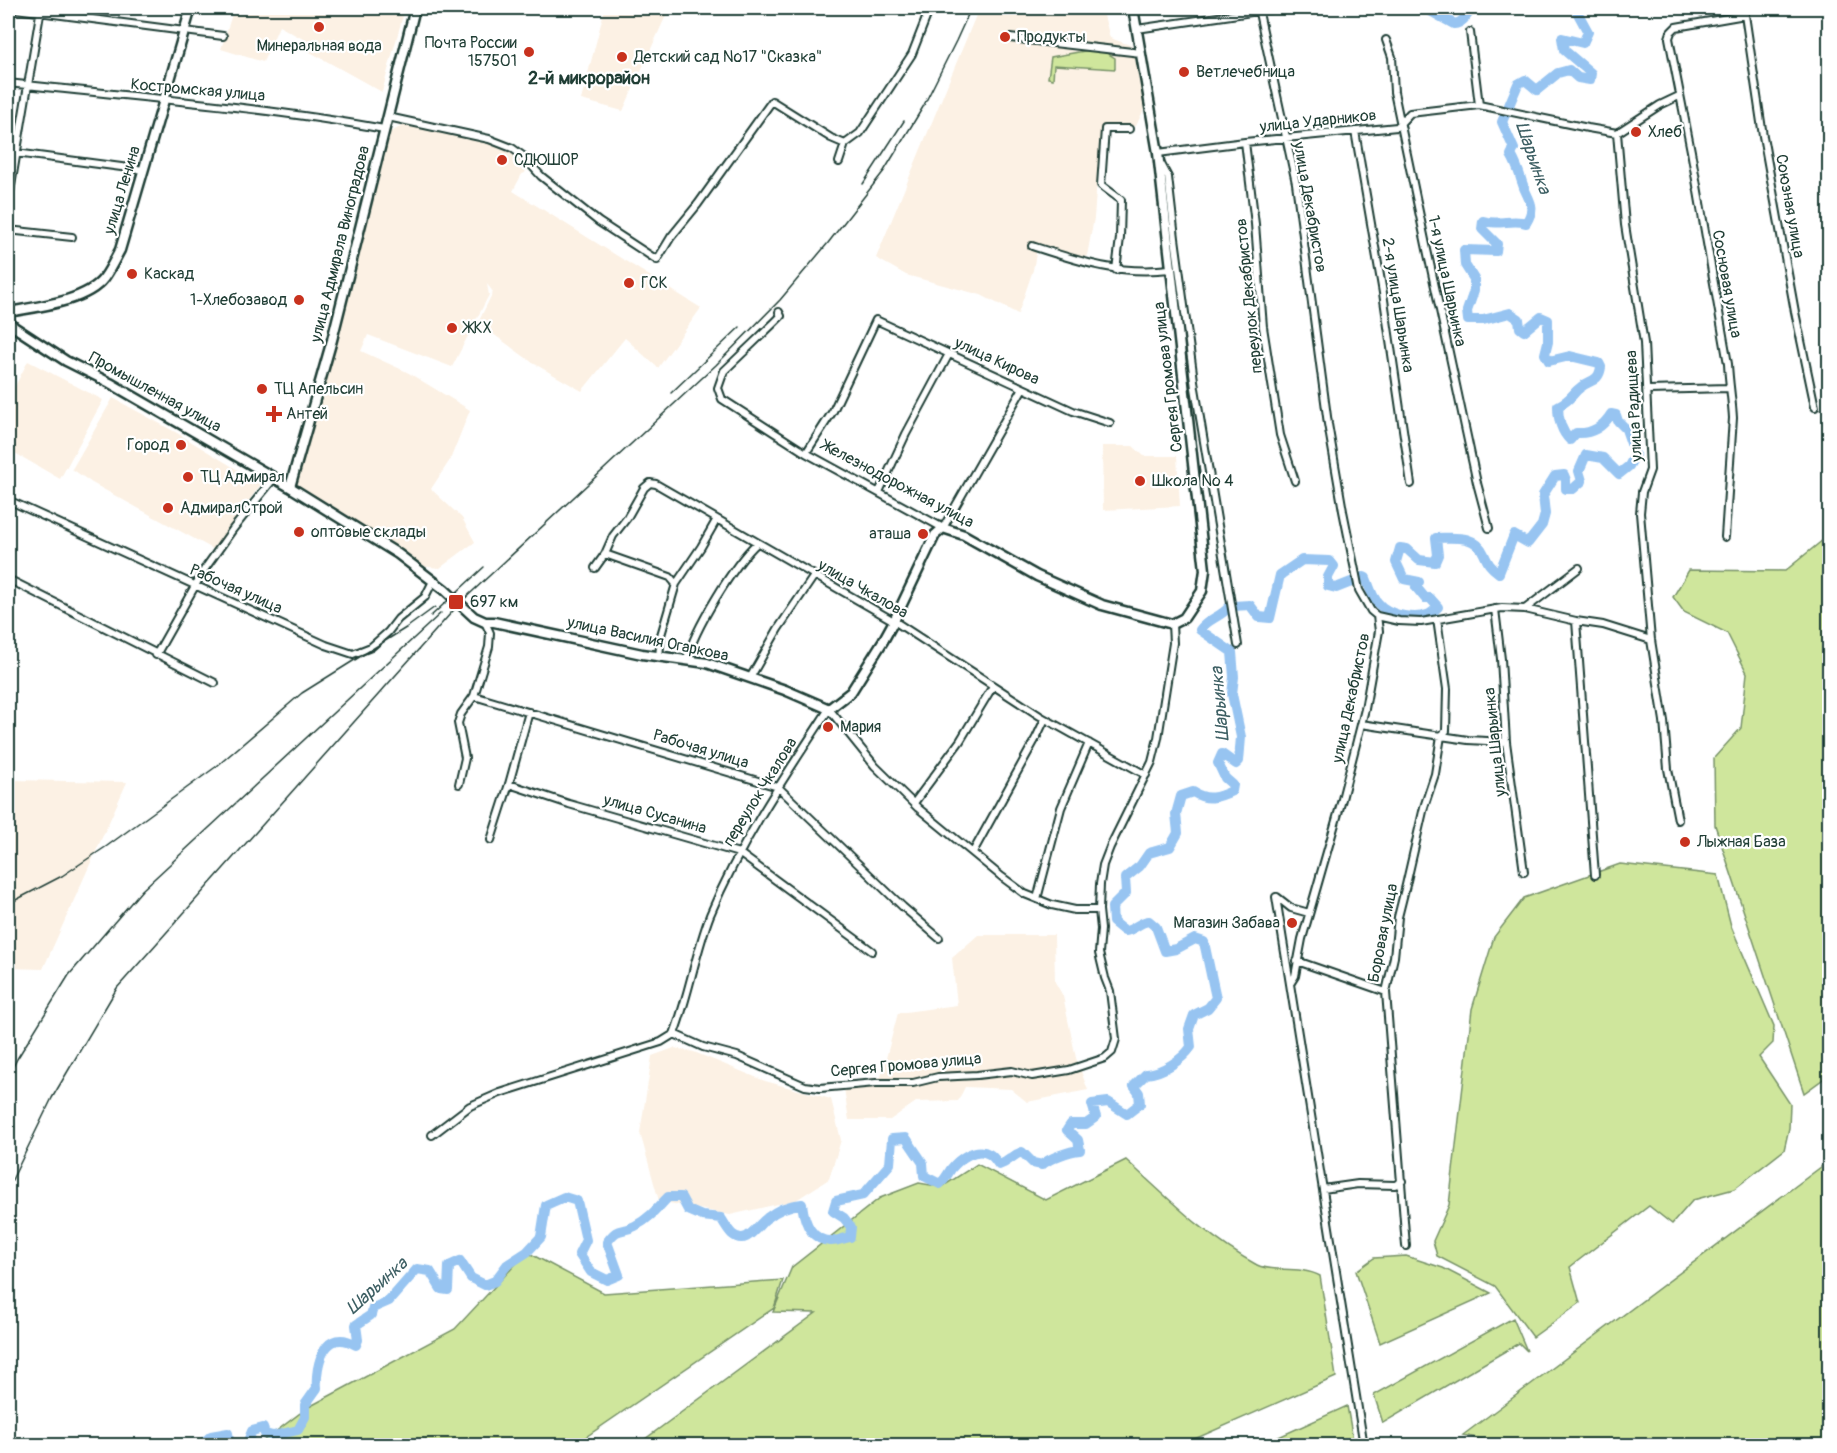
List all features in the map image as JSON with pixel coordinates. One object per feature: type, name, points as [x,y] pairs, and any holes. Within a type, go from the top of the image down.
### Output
[{"type":"street","points":[[8,8],[41,10],[223,36]]},
{"type":"street","name":"улица Ленина","points":[[8,312],[77,297],[103,280],[120,250],[191,8]]},
{"type":"street","name":"улица Адмирала Виноградова","points":[[290,487],[332,340],[415,8]]},
{"type":"street","points":[[839,162],[845,144],[860,133],[912,54],[930,8]]},
{"type":"street","name":"Сергея Громова улица","points":[[674,1034],[703,1047],[737,1056],[805,1086],[820,1088],[876,1083],[914,1083],[938,1077],[977,1076],[1012,1071],[1032,1076],[1069,1070],[1105,1058],[1112,1052],[1116,1039],[1110,991],[1099,953],[1100,884],[1103,865],[1146,775],[1158,738],[1173,643],[1172,624],[1184,618],[1202,591],[1205,570],[1158,157],[1133,8]]},
{"type":"street","points":[[1137,30],[1258,9],[1279,8]]},
{"type":"street","name":"улица Декабристов","points":[[1258,9],[1296,183],[1328,424],[1356,575],[1359,590],[1371,611],[1377,616],[1379,631],[1378,648],[1361,724],[1309,913],[1295,976],[1290,984],[1364,1446]]},
{"type":"street","points":[[8,204],[41,10]]},
{"type":"street","name":"Сосновая улица","points":[[1725,537],[1733,418],[1732,399],[1691,151],[1669,38],[1676,27],[1744,11]]},
{"type":"street","name":"Союзная улица","points":[[1744,11],[1763,136],[1815,407]]},
{"type":"street","points":[[1470,32],[1479,105]]},
{"type":"street","points":[[1010,38],[1141,53]]},
{"type":"street","name":"1-я улица Шарьинка","points":[[1386,40],[1392,57],[1394,92],[1489,528]]},
{"type":"street","name":"Костромская улица","points":[[8,83],[316,116],[384,129]]},
{"type":"street","points":[[1617,133],[1660,105],[1679,96]]},
{"type":"street","points":[[388,117],[489,139],[512,148],[523,156],[541,176],[599,222],[657,260],[671,237],[698,204],[772,101],[831,138],[845,144]]},
{"type":"street","name":"улица Ударников","points":[[1158,157],[1245,142],[1397,127],[1410,113],[1479,105],[1617,133]]},
{"type":"street","points":[[1116,270],[1121,227],[1120,200],[1101,185],[1105,129],[1129,129]]},
{"type":"street","name":"2-я улица Шарьинка","points":[[1355,131],[1383,293],[1411,484]]},
{"type":"street","name":"улица Радищева","points":[[1617,133],[1625,225],[1644,343],[1650,470],[1642,492],[1640,513],[1651,640],[1664,721],[1668,769],[1678,820]]},
{"type":"street","name":"переулок Декабристов","points":[[1245,142],[1255,225],[1264,337],[1280,435],[1295,481]]},
{"type":"street","points":[[8,152],[144,170]]},
{"type":"street","points":[[1158,157],[1168,177],[1195,388],[1238,645]]},
{"type":"street","points":[[8,230],[72,237]]},
{"type":"street","points":[[1032,246],[1116,270],[1147,272],[1170,269]]},
{"type":"street","name":"Железнодорожная улица","points":[[779,312],[780,316],[775,322],[724,371],[718,388],[722,399],[806,453],[943,528],[964,535],[1037,576],[1102,605],[1172,624]]},
{"type":"street","name":"улица Кирова","points":[[806,453],[833,411],[876,320],[1073,411],[1110,423]]},
{"type":"street","name":"Промышленная улица","points":[[8,321],[66,361],[110,383],[290,487],[398,554],[433,581]]},
{"type":"street","points":[[879,492],[906,434],[949,354]]},
{"type":"street","name":"переулок Чкалова","points":[[674,1034],[709,918],[739,853],[778,787],[829,709],[850,692],[894,621],[935,535],[943,528],[1023,388]]},
{"type":"street","points":[[1647,390],[1729,388]]},
{"type":"street","points":[[156,655],[194,585],[233,529],[274,478]]},
{"type":"street","name":"улица Чкалова","points":[[595,568],[644,488],[650,483],[672,492],[894,621],[1045,718],[1146,775]]},
{"type":"street","name":"Рабочая улица","points":[[8,500],[327,645],[353,654],[371,647],[388,632],[398,619],[425,597],[433,581]]},
{"type":"street","points":[[659,657],[661,635],[676,584],[717,519]]},
{"type":"street","points":[[687,659],[689,650],[711,608],[739,565],[757,543]]},
{"type":"street","points":[[605,554],[670,577],[676,584]]},
{"type":"street","points":[[1525,609],[1579,568]]},
{"type":"street","points":[[750,678],[778,629],[814,576]]},
{"type":"street","points":[[8,579],[215,683]]},
{"type":"street","name":"улица Василия Огаркова","points":[[433,581],[474,617],[485,622],[659,657],[707,663],[785,690],[829,709],[875,766],[914,803],[1002,877],[1025,894],[1052,905],[1075,910],[1099,910]]},
{"type":"street","points":[[1377,616],[1399,621],[1421,622],[1496,609],[1525,609],[1603,625],[1651,640]]},
{"type":"street","name":"улица Шарьинка","points":[[1496,609],[1506,742],[1524,872]]},
{"type":"street","name":"Боровая улица","points":[[1406,1246],[1386,992],[1394,957],[1398,917],[1424,807],[1435,774],[1441,736],[1446,731],[1447,689],[1437,619]]},
{"type":"street","points":[[1576,621],[1595,875]]},
{"type":"street","points":[[459,784],[465,758],[458,723],[461,714],[474,696],[491,640],[489,628],[485,622]]},
{"type":"street","points":[[914,803],[960,741],[993,686]]},
{"type":"street","name":"Рабочая улица","points":[[474,696],[778,787],[903,907],[939,938]]},
{"type":"street","points":[[491,840],[529,712]]},
{"type":"street","points":[[973,852],[1045,718]]},
{"type":"street","points":[[1361,724],[1441,736],[1506,742]]},
{"type":"street","points":[[1037,899],[1061,808],[1089,743]]},
{"type":"street","name":"улица Сусанина","points":[[509,784],[569,804],[739,853],[872,951]]},
{"type":"street","points":[[1290,984],[1276,897],[1291,908],[1309,913]]},
{"type":"street","points":[[1297,960],[1386,992]]},
{"type":"street","points":[[432,1135],[470,1106],[500,1093],[650,1046],[674,1034]]},
{"type":"street","points":[[1323,1190],[1358,1184],[1395,1185],[1402,1181]]},
{"type":"shaded area","points":[[234,8],[405,8],[382,92],[301,47],[303,39],[279,26],[263,62],[221,49]]},
{"type":"shaded area","points":[[605,8],[652,8],[668,11],[623,111],[581,100]]},
{"type":"shaded area","points":[[979,8],[1102,8],[1110,38],[1133,46],[1144,109],[1136,126],[1101,127],[1094,218],[1087,256],[1072,262],[1038,243],[1033,270],[1018,314],[981,295],[906,275],[876,258]]},
{"type":"shaded area","points":[[409,123],[507,148],[529,159],[525,173],[522,174],[513,191],[701,308],[658,368],[625,338],[582,391],[533,363],[478,323],[493,292],[487,284],[489,295],[452,367],[368,335],[361,351],[407,372],[470,410],[450,460],[431,489],[462,518],[475,542],[440,568],[420,566],[295,483],[313,426],[374,184],[390,132]]},
{"type":"shaded area","points":[[28,361],[103,400],[60,479],[8,449],[8,400]]},
{"type":"shaded area","points":[[113,398],[177,433],[261,484],[213,549],[92,483],[72,469]]},
{"type":"shaded area","name":"Школа № 4","points":[[1102,446],[1133,446],[1144,456],[1177,456],[1180,506],[1103,510]]},
{"type":"shaded area","points":[[8,780],[127,782],[43,969],[8,968]]},
{"type":"shaded area","points":[[978,935],[1054,935],[1055,982],[1063,996],[1076,1058],[1088,1090],[1027,1102],[1011,1089],[965,1087],[958,1101],[916,1102],[890,1120],[849,1120],[843,1082],[881,1077],[898,1013],[957,1005],[952,958]]},
{"type":"shaded area","points":[[674,1048],[694,1052],[765,1081],[831,1099],[841,1140],[829,1179],[796,1200],[730,1215],[659,1201],[640,1133],[652,1056]]},
{"type":"green space","points":[[1097,50],[1115,58],[1115,69],[1054,65],[1053,79],[1048,78],[1051,57]]},
{"type":"green space","points":[[1829,535],[1830,1074],[1804,1093],[1715,825],[1714,758],[1741,728],[1747,673],[1727,633],[1684,612],[1673,597],[1689,570],[1785,571]]},
{"type":"green space","points":[[1620,864],[1718,875],[1731,926],[1774,1026],[1773,1043],[1759,1057],[1790,1104],[1789,1128],[1784,1150],[1734,1189],[1693,1200],[1672,1224],[1649,1206],[1570,1267],[1580,1303],[1533,1337],[1495,1286],[1437,1256],[1433,1241],[1449,1205],[1472,1009],[1494,937],[1524,898]]},
{"type":"green space","points":[[1126,1160],[1188,1216],[1221,1242],[1257,1265],[1270,1269],[1303,1271],[1320,1276],[1336,1377],[1181,1445],[637,1445],[816,1313],[773,1312],[792,1267],[880,1198],[919,1183],[942,1187],[977,1164],[1046,1200]]},
{"type":"green space","points":[[1829,1161],[1829,1445],[1512,1446],[1463,1435]]},
{"type":"green space","points":[[527,1252],[604,1293],[783,1280],[774,1308],[574,1445],[258,1445],[307,1408],[455,1329]]},
{"type":"green space","points":[[1406,1256],[1443,1268],[1491,1293],[1380,1343],[1356,1271],[1374,1258]]},
{"type":"green space","points":[[1513,1318],[1527,1351],[1519,1343],[1383,1423],[1374,1395]]},
{"type":"green space","points":[[1347,1406],[1354,1445],[1261,1445]]},
{"type":"waterway","name":"Шарьинка","points":[[1425,8],[1454,24],[1462,20],[1472,8]]},
{"type":"waterway","name":"Шарьинка","points":[[1233,606],[1250,605],[1259,617],[1270,618],[1280,575],[1302,560],[1330,561],[1334,566],[1328,577],[1328,586],[1336,588],[1364,577],[1376,601],[1387,610],[1410,617],[1428,614],[1438,607],[1430,598],[1425,598],[1416,587],[1419,582],[1404,579],[1396,562],[1400,548],[1407,549],[1419,560],[1435,562],[1438,555],[1436,538],[1470,540],[1480,548],[1493,569],[1499,573],[1514,535],[1528,543],[1542,525],[1545,514],[1543,495],[1555,476],[1564,475],[1566,489],[1573,489],[1582,481],[1579,471],[1586,455],[1603,458],[1619,474],[1629,466],[1635,455],[1626,429],[1618,421],[1616,415],[1611,414],[1604,423],[1592,431],[1576,433],[1570,440],[1561,424],[1558,406],[1596,378],[1600,372],[1599,363],[1570,356],[1549,361],[1545,354],[1548,342],[1548,320],[1541,317],[1524,331],[1520,328],[1519,319],[1510,313],[1483,320],[1468,320],[1467,311],[1474,291],[1474,279],[1465,265],[1464,250],[1496,251],[1497,244],[1482,229],[1483,221],[1526,223],[1531,211],[1530,202],[1511,155],[1514,149],[1502,122],[1518,84],[1525,80],[1537,90],[1558,73],[1569,70],[1578,78],[1590,80],[1591,73],[1564,50],[1562,38],[1583,43],[1588,32],[1575,8]]},
{"type":"waterway","name":"Шарьинка","points":[[246,1446],[252,1431],[263,1428],[265,1434],[273,1436],[298,1430],[305,1417],[305,1405],[317,1388],[318,1369],[324,1351],[337,1340],[345,1340],[356,1345],[358,1340],[356,1325],[371,1315],[373,1308],[389,1301],[417,1269],[430,1271],[441,1289],[448,1290],[449,1266],[460,1261],[471,1278],[485,1285],[495,1281],[507,1265],[527,1252],[541,1237],[546,1205],[564,1197],[577,1201],[586,1240],[579,1254],[591,1272],[607,1280],[619,1275],[607,1242],[617,1232],[645,1220],[668,1197],[681,1197],[688,1210],[702,1216],[721,1218],[732,1234],[742,1238],[751,1234],[763,1221],[775,1213],[787,1207],[802,1204],[806,1222],[813,1233],[823,1240],[832,1241],[850,1237],[851,1227],[844,1218],[833,1211],[836,1201],[863,1195],[890,1164],[892,1139],[906,1138],[923,1163],[924,1176],[940,1184],[954,1165],[973,1153],[989,1154],[999,1165],[1022,1152],[1033,1163],[1042,1165],[1060,1155],[1080,1150],[1078,1140],[1067,1130],[1071,1124],[1086,1124],[1096,1117],[1092,1104],[1108,1102],[1127,1114],[1140,1104],[1139,1093],[1134,1086],[1146,1074],[1165,1068],[1187,1052],[1191,1047],[1189,1029],[1194,1015],[1208,1008],[1216,998],[1204,942],[1195,939],[1176,949],[1165,951],[1156,927],[1149,921],[1124,931],[1113,922],[1112,907],[1126,893],[1125,878],[1140,866],[1149,853],[1170,847],[1178,833],[1176,814],[1181,796],[1193,792],[1212,798],[1232,791],[1233,785],[1225,778],[1218,763],[1222,754],[1236,764],[1239,761],[1241,737],[1232,694],[1234,677],[1232,652],[1200,630],[1229,607]]},
{"type":"waterway","name":"Шарьинка","points":[[200,1446],[211,1436],[228,1433],[229,1441],[225,1446]]},
{"type":"railway","points":[[8,1188],[52,1098],[117,988],[460,603],[716,365],[780,300],[884,171],[923,107],[971,8]]},
{"type":"railway","points":[[863,184],[904,121]]},
{"type":"railway","points":[[671,393],[740,327]]},
{"type":"railway","points":[[431,616],[484,567]]},
{"type":"railway","points":[[8,904],[62,876],[107,846],[217,766],[302,693],[409,626],[435,607]]},
{"type":"railway","points":[[8,1077],[69,975],[142,890],[441,613]]},
{"type":"place","name":"Минеральная вода","points":[[319,27]]},
{"type":"place","name":"Продукты","points":[[1005,37]]},
{"type":"place","name":"Почта России 157501","points":[[529,52]]},
{"type":"place","name":"Детский сад №17 \"Сказка\"","points":[[622,57]]},
{"type":"place","name":"Ветлечебница","points":[[1184,72]]},
{"type":"place","name":"Хлеб","points":[[1636,132]]},
{"type":"place","name":"СДЮШОР","points":[[502,160]]},
{"type":"place","name":"Каскад","points":[[132,274]]},
{"type":"place","name":"ГСК","points":[[629,283]]},
{"type":"place","name":"1-Хлебозавод","points":[[299,300]]},
{"type":"place","name":"ЖКХ","points":[[452,328]]},
{"type":"place","name":"ТЦ Апельсин","points":[[262,389]]},
{"type":"place","name":"Антей","points":[[274,414]]},
{"type":"place","name":"Город","points":[[181,445]]},
{"type":"place","name":"ТЦ Адмирал","points":[[188,477]]},
{"type":"place","name":"Школа № 4","points":[[1140,481]]},
{"type":"place","name":"АдмиралСтрой","points":[[168,508]]},
{"type":"place","name":"оптовые склады","points":[[299,532]]},
{"type":"place","name":"аташа","points":[[923,534]]},
{"type":"place","name":"697 км","points":[[456,602]]},
{"type":"place","name":"Мария","points":[[828,727]]},
{"type":"place","name":"Лыжная База","points":[[1685,842]]},
{"type":"place","name":"Магазин Забава","points":[[1292,923]]},
{"type":"district","name":"2-й микрорайон","points":[[589,78]]}]
